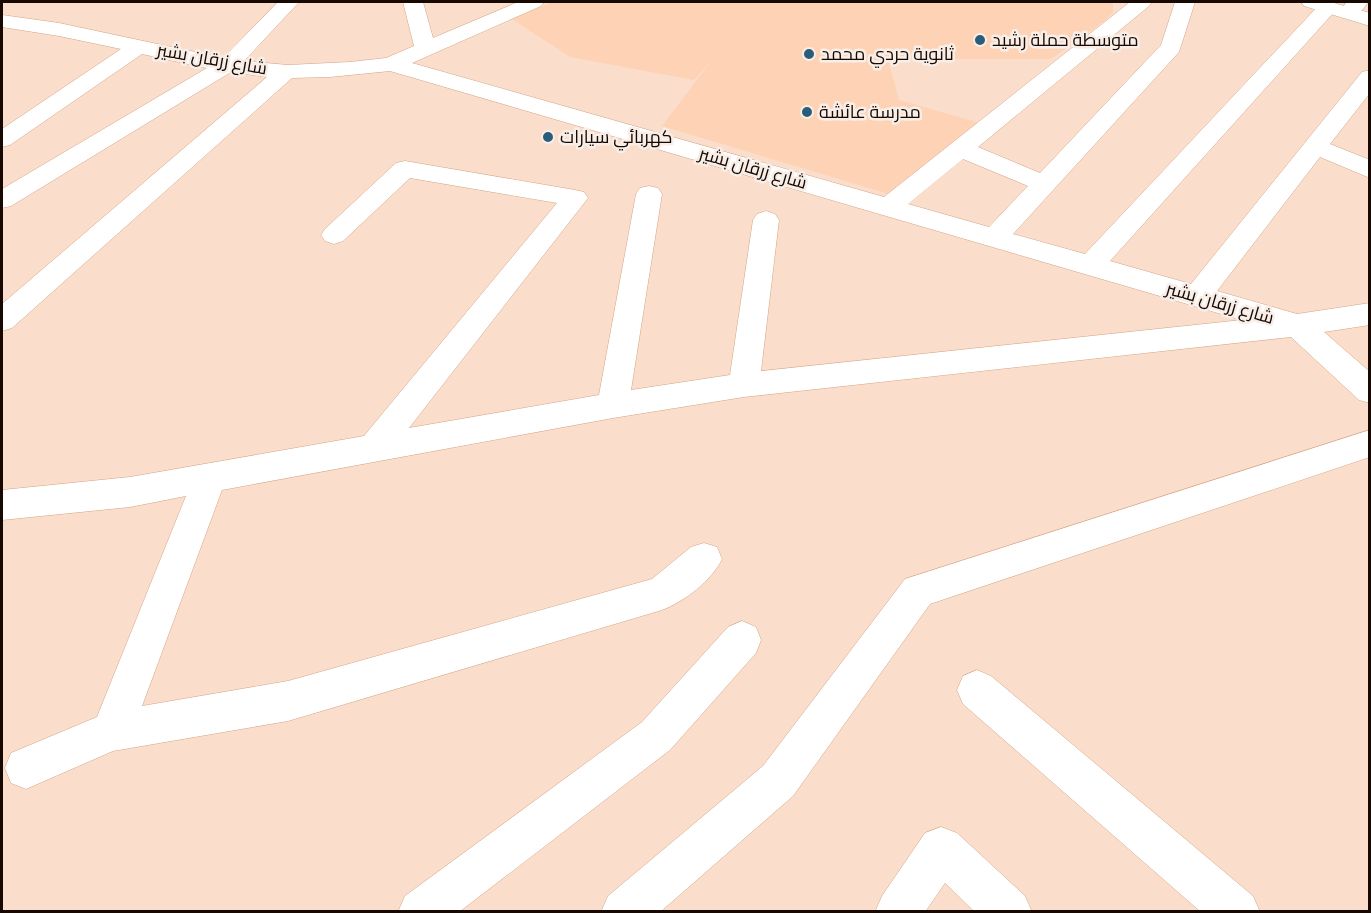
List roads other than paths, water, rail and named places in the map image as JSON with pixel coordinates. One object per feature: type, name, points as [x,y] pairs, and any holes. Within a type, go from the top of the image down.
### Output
[{"type":"street","points":[[2,200],[228,65],[290,2]]},
{"type":"street","points":[[413,2],[425,49]]},
{"type":"street","points":[[391,63],[534,2]]},
{"type":"street","points":[[888,207],[1142,2]]},
{"type":"street","points":[[994,238],[1171,48],[1185,2]]},
{"type":"street","points":[[1090,266],[1336,6],[1370,20]]},
{"type":"street","name":"شارع زرقان بشير","points":[[2,21],[81,33],[228,65],[287,71],[352,70],[391,63],[1297,325],[1370,391]]},
{"type":"street","points":[[2,140],[139,46]]},
{"type":"street","points":[[2,320],[287,71]]},
{"type":"street","points":[[1197,297],[1370,76]]},
{"type":"street","points":[[1315,146],[1370,170]]},
{"type":"street","points":[[959,148],[1043,183]]},
{"type":"street","points":[[333,235],[405,169],[574,198],[374,448]]},
{"type":"street","points":[[613,405],[649,194]]},
{"type":"street","points":[[744,385],[766,220]]},
{"type":"street","points":[[2,505],[130,492],[613,405],[744,385],[1297,325],[1370,314]]},
{"type":"street","points":[[624,912],[778,781],[918,591],[1370,443]]},
{"type":"street","points":[[112,731],[210,478]]},
{"type":"street","points":[[26,768],[112,731],[288,701],[662,593],[704,559]]},
{"type":"street","points":[[421,912],[656,736],[742,640]]},
{"type":"street","points":[[977,690],[1237,912]]},
{"type":"street","points":[[898,912],[941,849],[1009,912]]},
{"type":"place","name":"متوسطة حملة رشيد","points":[[980,40]]},
{"type":"place","name":"ثانوية حردي محمد","points":[[809,54]]},
{"type":"place","name":"مدرسة عائشة","points":[[807,112]]},
{"type":"place","name":"كهربائي سيارات","points":[[548,137]]}]
